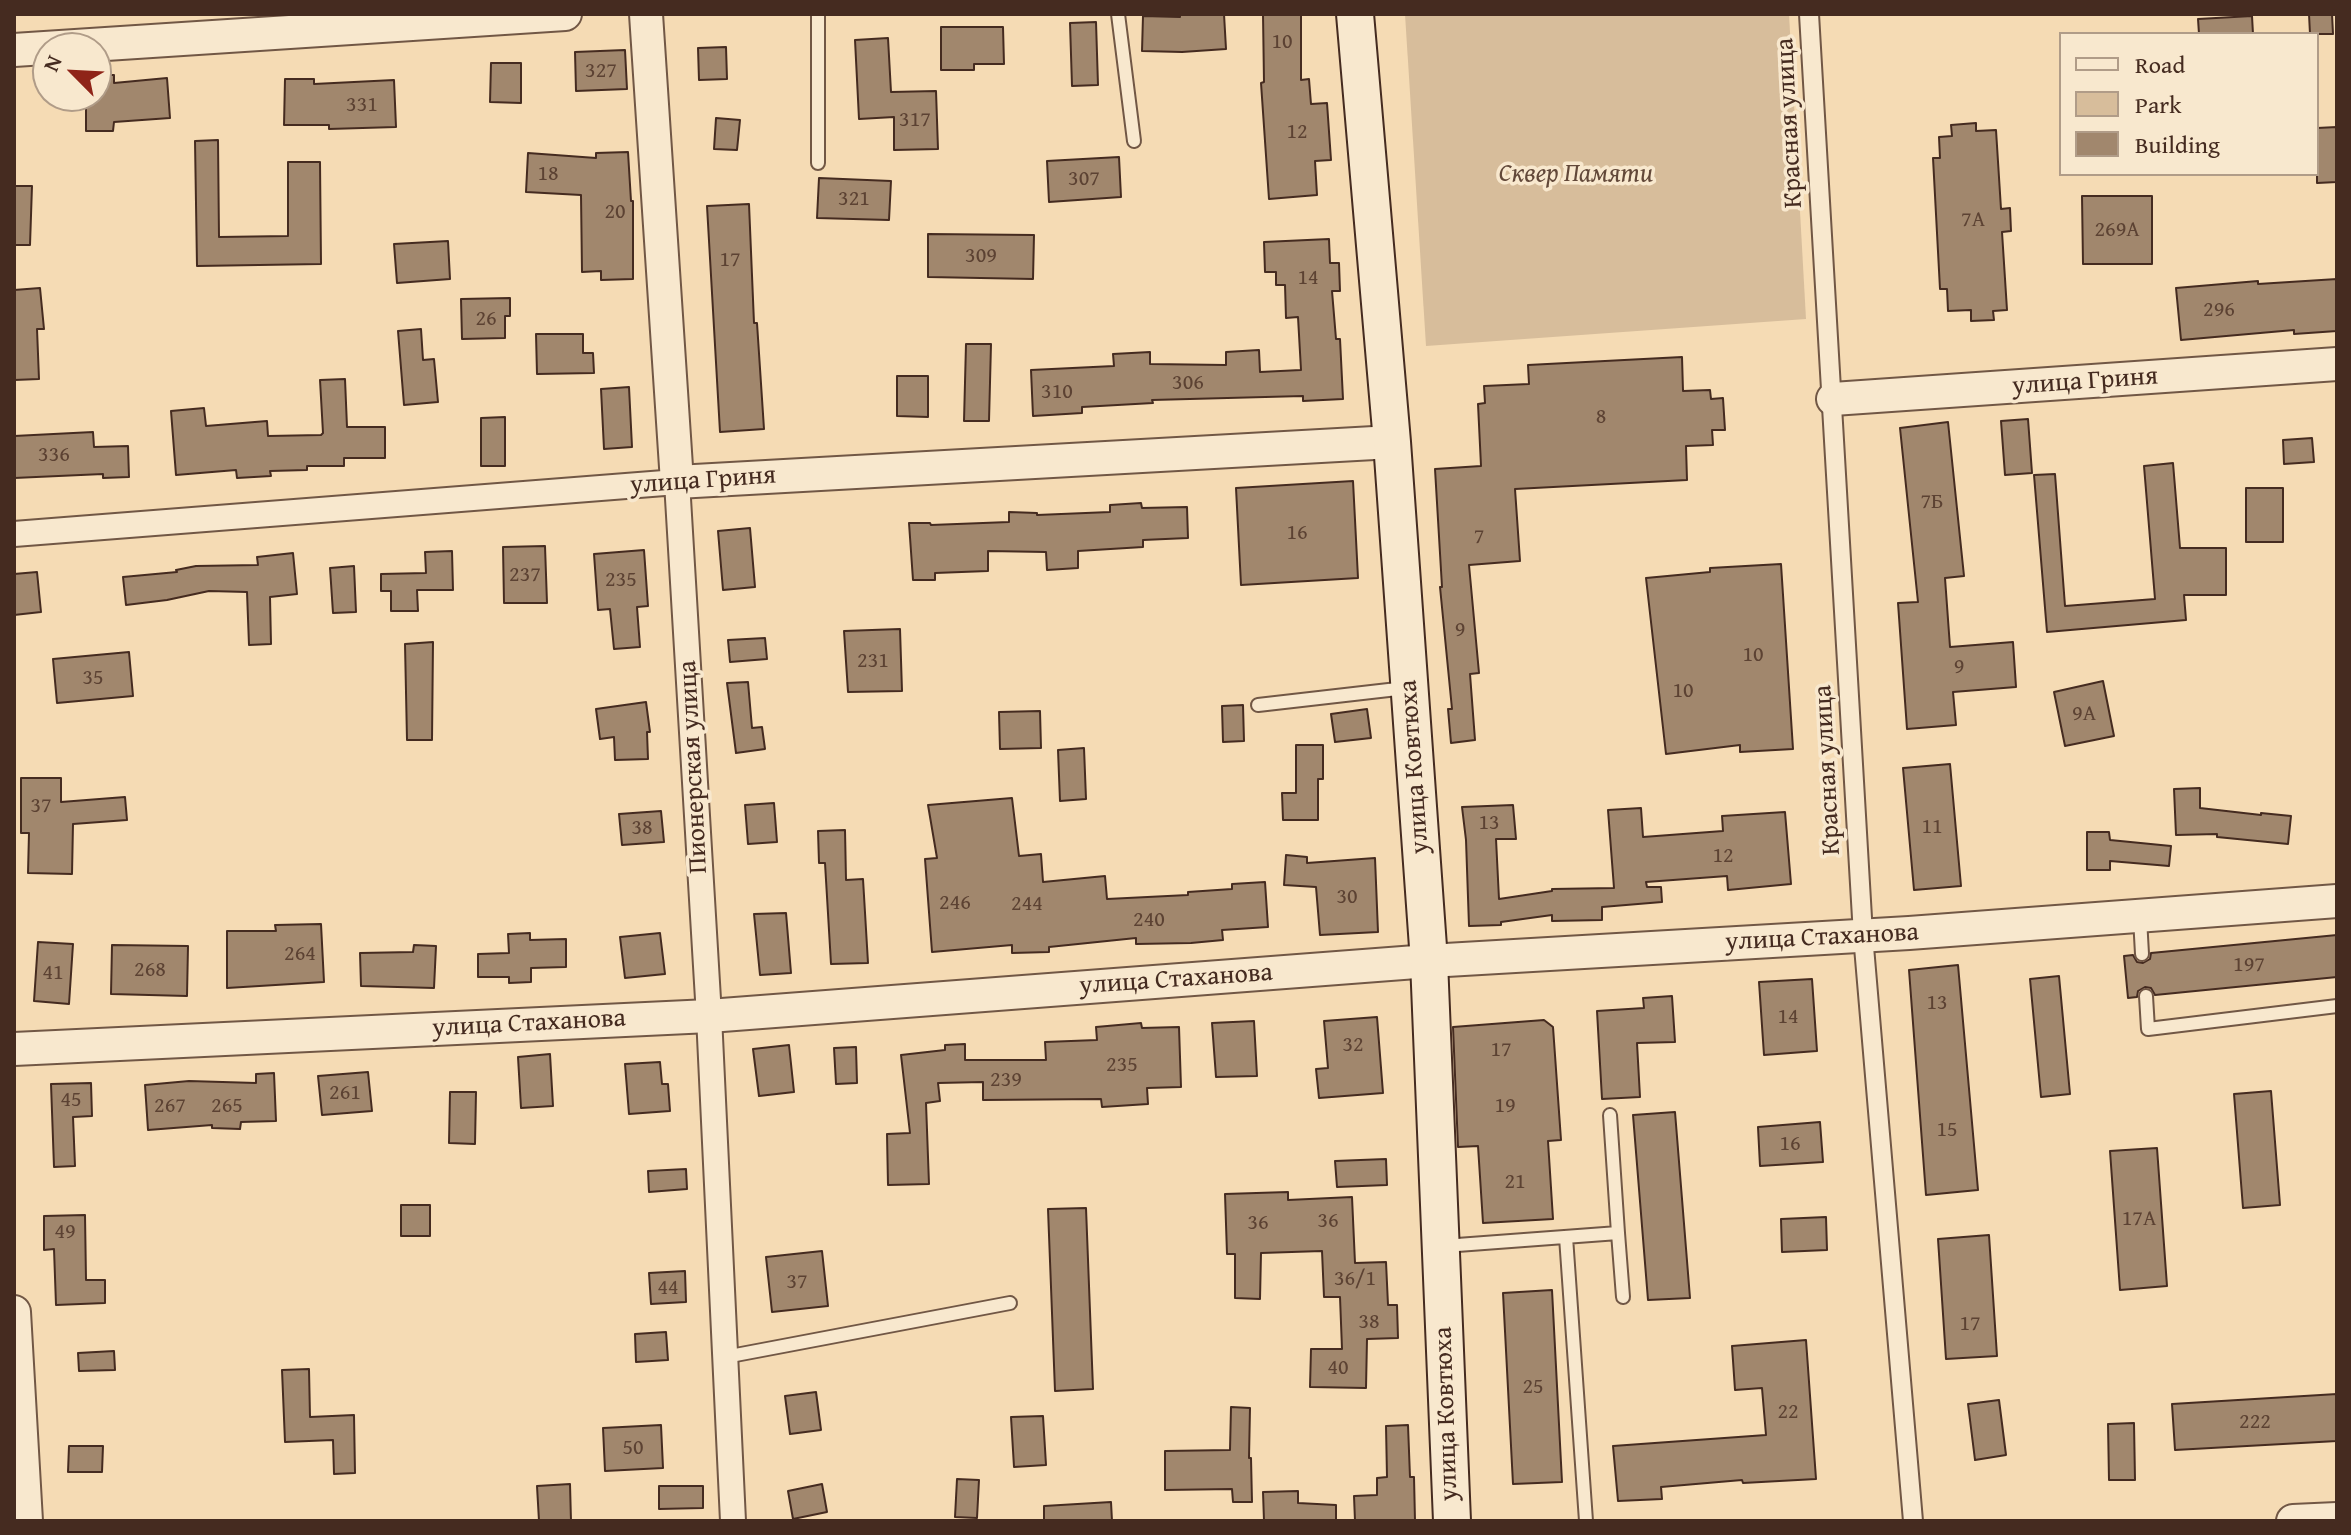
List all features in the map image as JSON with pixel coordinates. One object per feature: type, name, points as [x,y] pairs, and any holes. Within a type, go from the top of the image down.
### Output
[{"type":"main road","name":"улица Ковтюха","points":[[1355,14],[1392,442],[1429,961],[1452,1521]]},
{"type":"street","points":[[14,50],[565,14]]},
{"type":"street","name":"Пионерская улица","points":[[646,14],[709,1016],[733,1521]]},
{"type":"street","name":"Красная улица","points":[[1809,14],[1863,935],[1913,1521]]},
{"type":"street","name":"улица Гриня","points":[[1833,399],[2337,364]]},
{"type":"street","name":"улица Гриня","points":[[14,534],[677,482],[1392,442]]},
{"type":"street","name":"улица Стаханова","points":[[14,1049],[709,1016],[1429,961],[1863,935],[2337,901]]},
{"type":"street","points":[[14,1312],[26,1521]]},
{"type":"street","points":[[2293,1521],[2337,1519]]},
{"type":"lane","points":[[818,14],[818,163]]},
{"type":"lane","points":[[1118,14],[1134,141]]},
{"type":"lane","points":[[1258,705],[1409,687]]},
{"type":"lane","points":[[2140,916],[2142,954]]},
{"type":"lane","points":[[2146,996],[2148,1029],[2337,1006]]},
{"type":"lane","points":[[1610,1115],[1623,1297]]},
{"type":"lane","points":[[1440,1246],[1618,1233]]},
{"type":"lane","points":[[1566,1237],[1586,1521]]},
{"type":"lane","points":[[725,1357],[1010,1303]]},
{"type":"green space","name":"Сквер Памяти","points":[[1405,14],[1789,14],[1806,319],[1426,346]]},
{"type":"building","points":[[1180,14],[1224,14],[1226,49],[1142,51],[1143,16],[1180,17]]},
{"type":"building","points":[[1263,14],[1301,14],[1301,80],[1309,79],[1311,104],[1327,103],[1331,160],[1315,161],[1317,195],[1269,199],[1261,83],[1264,82]]},
{"type":"building","points":[[2309,14],[2332,14],[2333,34],[2310,32]]},
{"type":"building","points":[[2252,16],[2253,32],[2199,32],[2198,19]]},
{"type":"building","points":[[1096,22],[1098,85],[1072,86],[1070,23]]},
{"type":"building","points":[[941,27],[1003,27],[1004,64],[974,64],[974,70],[941,70]]},
{"type":"building","points":[[888,38],[891,92],[936,91],[938,149],[894,150],[894,117],[859,119],[855,40]]},
{"type":"building","points":[[726,47],[727,79],[699,80],[698,48]]},
{"type":"building","points":[[625,50],[627,89],[576,91],[575,52]]},
{"type":"building","points":[[491,63],[521,63],[521,103],[490,102]]},
{"type":"building","points":[[112,75],[114,83],[167,78],[170,118],[114,122],[113,131],[86,131],[86,112],[112,112]]},
{"type":"building","points":[[285,79],[314,79],[314,84],[394,80],[396,127],[329,129],[329,125],[284,125]]},
{"type":"building","points":[[716,118],[740,120],[737,150],[714,149]]},
{"type":"building","points":[[1976,123],[1976,131],[1996,130],[2001,209],[2010,208],[2011,231],[2002,232],[2007,310],[1993,311],[1994,320],[1971,321],[1971,310],[1948,311],[1947,289],[1940,289],[1933,158],[1940,158],[1939,137],[1952,136],[1951,125]]},
{"type":"building","points":[[2337,127],[2337,182],[2317,183],[2319,128]]},
{"type":"building","points":[[218,140],[219,237],[288,236],[288,162],[320,162],[321,264],[197,266],[195,141]]},
{"type":"building","points":[[628,152],[633,201],[633,279],[601,280],[601,271],[582,272],[581,195],[526,192],[528,153],[596,158],[596,153]]},
{"type":"building","points":[[1119,157],[1121,197],[1049,202],[1047,161]]},
{"type":"building","points":[[819,178],[891,181],[889,220],[817,218]]},
{"type":"building","points":[[14,186],[32,186],[30,245],[14,245]]},
{"type":"building","points":[[2082,196],[2152,196],[2152,264],[2083,264]]},
{"type":"building","points":[[749,204],[754,323],[757,323],[764,429],[720,432],[707,206]]},
{"type":"building","points":[[928,234],[1034,235],[1033,279],[928,277]]},
{"type":"building","points":[[1329,239],[1330,263],[1339,263],[1340,291],[1332,291],[1336,339],[1340,339],[1343,399],[1303,401],[1303,396],[1152,400],[1153,403],[1082,407],[1082,413],[1033,416],[1031,370],[1114,366],[1113,354],[1150,352],[1150,364],[1226,365],[1226,352],[1259,350],[1260,372],[1301,370],[1298,317],[1286,318],[1285,285],[1276,285],[1276,272],[1265,272],[1264,242]]},
{"type":"building","points":[[448,241],[450,279],[397,283],[394,244]]},
{"type":"building","points":[[2337,279],[2337,331],[2294,334],[2294,330],[2181,340],[2176,288],[2258,281],[2258,284]]},
{"type":"building","points":[[40,288],[44,329],[37,329],[39,379],[14,380],[14,290]]},
{"type":"building","points":[[510,298],[510,316],[505,316],[505,338],[462,339],[461,299]]},
{"type":"building","points":[[421,329],[423,360],[434,359],[438,402],[404,405],[398,331]]},
{"type":"building","points":[[536,334],[583,334],[583,353],[593,353],[594,373],[537,374]]},
{"type":"building","points":[[966,344],[991,344],[989,421],[964,421]]},
{"type":"building","points":[[1682,357],[1683,391],[1710,390],[1711,399],[1723,398],[1725,430],[1712,430],[1713,445],[1686,446],[1687,480],[1515,489],[1520,561],[1469,565],[1479,673],[1470,674],[1475,740],[1451,743],[1448,709],[1452,709],[1440,587],[1435,469],[1481,466],[1478,404],[1485,403],[1484,386],[1529,384],[1528,365]]},
{"type":"building","points":[[897,376],[928,376],[928,417],[897,416]]},
{"type":"building","points":[[345,379],[347,427],[385,427],[385,458],[344,458],[344,466],[307,466],[307,470],[270,471],[271,476],[237,478],[236,470],[176,475],[171,411],[204,408],[206,426],[267,421],[268,436],[321,435],[320,380]]},
{"type":"building","points":[[629,387],[632,447],[604,449],[601,389]]},
{"type":"building","points":[[505,417],[505,466],[481,466],[481,418]]},
{"type":"building","points":[[2028,419],[2032,473],[2005,475],[2001,421]]},
{"type":"building","points":[[1948,422],[1964,576],[1945,578],[1950,647],[2013,642],[2016,687],[1953,692],[1956,725],[1907,729],[1898,603],[1918,602],[1900,428]]},
{"type":"building","points":[[93,432],[94,447],[128,446],[129,477],[103,478],[103,474],[14,478],[14,436]]},
{"type":"building","points":[[2312,438],[2314,462],[2284,464],[2283,440]]},
{"type":"building","points":[[2173,463],[2180,548],[2226,548],[2226,595],[2184,595],[2186,620],[2047,632],[2034,475],[2055,474],[2065,606],[2155,599],[2144,466]]},
{"type":"building","points":[[1353,481],[1358,578],[1241,585],[1236,488]]},
{"type":"building","points":[[2246,488],[2283,488],[2283,542],[2246,542]]},
{"type":"building","points":[[1141,503],[1142,508],[1187,507],[1188,538],[1143,540],[1143,547],[1078,551],[1078,568],[1047,570],[1046,552],[988,551],[988,571],[935,573],[935,580],[913,580],[909,523],[1009,522],[1009,512],[1037,515],[1110,512],[1110,505]]},
{"type":"building","points":[[750,528],[755,587],[723,590],[718,531]]},
{"type":"building","points":[[545,546],[547,603],[504,603],[503,547]]},
{"type":"building","points":[[644,550],[648,606],[637,607],[640,647],[614,649],[610,609],[598,610],[594,554]]},
{"type":"building","points":[[452,551],[453,590],[417,590],[418,611],[391,611],[391,591],[381,591],[381,574],[426,573],[425,552]]},
{"type":"building","points":[[293,553],[297,594],[270,597],[271,644],[249,645],[247,592],[209,591],[126,605],[123,577],[177,572],[196,566],[258,565],[257,557]]},
{"type":"building","points":[[1781,564],[1793,749],[1740,752],[1740,745],[1666,754],[1646,578],[1710,572],[1710,568]]},
{"type":"building","points":[[354,566],[356,612],[333,613],[330,568]]},
{"type":"building","points":[[37,572],[41,612],[14,615],[14,574]]},
{"type":"building","points":[[900,629],[902,691],[848,692],[844,631]]},
{"type":"building","points":[[765,638],[767,659],[730,662],[728,640]]},
{"type":"building","points":[[433,642],[432,740],[407,740],[405,644]]},
{"type":"building","points":[[129,652],[133,696],[57,703],[53,659]]},
{"type":"building","points":[[2103,681],[2114,736],[2065,746],[2054,692]]},
{"type":"building","points":[[748,682],[752,728],[762,727],[765,749],[736,753],[727,683]]},
{"type":"building","points":[[646,702],[650,732],[647,732],[648,759],[615,760],[614,737],[600,739],[596,709]]},
{"type":"building","points":[[1243,705],[1244,741],[1223,742],[1222,706]]},
{"type":"building","points":[[1367,709],[1371,738],[1335,742],[1331,714]]},
{"type":"building","points":[[1040,711],[1041,748],[1000,749],[999,712]]},
{"type":"building","points":[[1296,745],[1323,745],[1323,779],[1318,779],[1318,820],[1283,820],[1282,793],[1296,793]]},
{"type":"building","points":[[1084,748],[1086,799],[1060,801],[1058,750]]},
{"type":"building","points":[[1950,764],[1961,886],[1914,890],[1903,768]]},
{"type":"building","points":[[21,778],[61,778],[61,802],[125,797],[127,820],[73,824],[72,874],[28,873],[29,833],[21,833]]},
{"type":"building","points":[[2200,788],[2200,808],[2291,816],[2288,844],[2217,837],[2217,834],[2176,835],[2174,789]]},
{"type":"building","points":[[1012,798],[1019,856],[1041,854],[1043,882],[1105,876],[1107,899],[1188,895],[1188,892],[1232,889],[1232,884],[1265,882],[1268,927],[1222,930],[1223,940],[1191,943],[1136,944],[1136,938],[1049,947],[1049,952],[1012,953],[1012,945],[932,952],[925,859],[937,858],[928,805]]},
{"type":"building","points":[[774,803],[777,842],[748,844],[745,805]]},
{"type":"building","points":[[1513,805],[1516,839],[1496,839],[1499,899],[1552,889],[1614,888],[1608,810],[1641,808],[1643,837],[1723,831],[1722,816],[1785,812],[1791,884],[1728,890],[1727,876],[1646,882],[1647,887],[1661,887],[1662,902],[1602,907],[1602,920],[1552,921],[1552,915],[1501,922],[1501,925],[1469,926],[1462,807]]},
{"type":"building","points":[[661,811],[664,842],[622,845],[619,814]]},
{"type":"building","points":[[845,830],[846,880],[863,879],[868,963],[831,964],[825,863],[819,863],[818,831]]},
{"type":"building","points":[[2087,832],[2109,832],[2110,840],[2171,846],[2169,866],[2110,861],[2110,870],[2087,870]]},
{"type":"building","points":[[1286,855],[1307,857],[1307,863],[1375,858],[1378,932],[1320,935],[1316,887],[1284,885]]},
{"type":"building","points":[[786,913],[791,973],[760,975],[754,914]]},
{"type":"building","points":[[321,924],[324,982],[227,988],[227,931],[276,931],[275,925]]},
{"type":"building","points":[[530,933],[530,940],[566,939],[566,967],[531,968],[531,982],[509,983],[509,977],[478,977],[478,954],[509,953],[508,934]]},
{"type":"building","points":[[660,933],[665,974],[625,978],[620,937]]},
{"type":"building","points":[[2337,935],[2337,977],[2155,995],[2151,988],[2145,987],[2138,991],[2137,997],[2128,998],[2124,956],[2133,955],[2137,962],[2143,963],[2150,959],[2151,953]]},
{"type":"building","points":[[38,942],[73,944],[69,1004],[34,1001]]},
{"type":"building","points":[[112,945],[188,946],[187,996],[111,994]]},
{"type":"building","points":[[414,945],[436,946],[434,988],[361,986],[360,953],[413,952]]},
{"type":"building","points":[[1958,965],[1978,1190],[1926,1195],[1909,970]]},
{"type":"building","points":[[2059,976],[2070,1094],[2041,1097],[2030,979]]},
{"type":"building","points":[[1812,979],[1817,1051],[1764,1055],[1759,982]]},
{"type":"building","points":[[1672,996],[1675,1042],[1637,1043],[1640,1097],[1602,1099],[1597,1011],[1644,1008],[1643,998]]},
{"type":"building","points":[[1377,1017],[1383,1093],[1319,1098],[1316,1069],[1328,1068],[1324,1021]]},
{"type":"building","points":[[1544,1020],[1553,1027],[1561,1140],[1548,1141],[1553,1219],[1483,1223],[1478,1146],[1458,1147],[1453,1027]]},
{"type":"building","points":[[1254,1021],[1257,1076],[1216,1077],[1212,1023]]},
{"type":"building","points":[[1141,1023],[1142,1028],[1179,1027],[1181,1087],[1147,1088],[1148,1104],[1102,1107],[1101,1099],[983,1100],[983,1082],[938,1083],[940,1101],[926,1103],[929,1184],[888,1185],[887,1134],[910,1133],[901,1055],[945,1050],[945,1045],[965,1044],[965,1060],[1046,1060],[1045,1042],[1097,1040],[1096,1027]]},
{"type":"building","points":[[789,1045],[794,1092],[759,1096],[753,1049]]},
{"type":"building","points":[[856,1047],[857,1083],[836,1084],[834,1048]]},
{"type":"building","points":[[550,1054],[553,1106],[521,1108],[518,1057]]},
{"type":"building","points":[[660,1062],[662,1084],[668,1084],[670,1111],[629,1114],[625,1064]]},
{"type":"building","points":[[368,1072],[372,1111],[322,1115],[318,1076]]},
{"type":"building","points":[[274,1073],[276,1121],[241,1122],[240,1129],[212,1128],[212,1125],[148,1130],[145,1085],[189,1081],[256,1083],[256,1074]]},
{"type":"building","points":[[91,1083],[92,1116],[73,1117],[75,1166],[54,1167],[51,1084]]},
{"type":"building","points":[[2271,1091],[2280,1205],[2243,1208],[2234,1094]]},
{"type":"building","points":[[450,1092],[476,1092],[475,1144],[449,1143]]},
{"type":"building","points":[[1675,1112],[1690,1298],[1648,1300],[1633,1115]]},
{"type":"building","points":[[1820,1122],[1823,1162],[1760,1166],[1758,1127]]},
{"type":"building","points":[[2157,1148],[2167,1286],[2120,1290],[2110,1151]]},
{"type":"building","points":[[1386,1159],[1387,1185],[1337,1187],[1335,1161]]},
{"type":"building","points":[[686,1169],[687,1189],[649,1192],[648,1171]]},
{"type":"building","points":[[1288,1192],[1288,1200],[1352,1197],[1355,1263],[1386,1262],[1388,1305],[1397,1305],[1398,1338],[1367,1339],[1366,1388],[1310,1387],[1311,1349],[1342,1349],[1340,1297],[1324,1297],[1322,1251],[1261,1253],[1260,1299],[1235,1298],[1235,1254],[1227,1254],[1225,1194]]},
{"type":"building","points":[[401,1205],[430,1205],[430,1236],[401,1236]]},
{"type":"building","points":[[1086,1208],[1093,1389],[1055,1391],[1048,1209]]},
{"type":"building","points":[[85,1215],[86,1280],[105,1280],[105,1303],[56,1305],[54,1249],[44,1250],[44,1216]]},
{"type":"building","points":[[1826,1217],[1827,1250],[1782,1252],[1781,1219]]},
{"type":"building","points":[[1989,1235],[1997,1356],[1946,1359],[1938,1239]]},
{"type":"building","points":[[822,1251],[828,1306],[772,1312],[766,1257]]},
{"type":"building","points":[[685,1271],[686,1302],[651,1304],[649,1273]]},
{"type":"building","points":[[1552,1290],[1562,1482],[1513,1484],[1503,1293]]},
{"type":"building","points":[[666,1332],[668,1360],[636,1362],[635,1334]]},
{"type":"building","points":[[1806,1340],[1816,1479],[1743,1483],[1742,1480],[1661,1487],[1662,1499],[1618,1501],[1613,1446],[1766,1435],[1762,1388],[1735,1390],[1732,1346]]},
{"type":"building","points":[[114,1351],[115,1370],[79,1371],[78,1353]]},
{"type":"building","points":[[309,1369],[310,1417],[354,1415],[355,1473],[334,1474],[333,1440],[285,1442],[282,1370]]},
{"type":"building","points":[[816,1392],[821,1430],[790,1434],[785,1396]]},
{"type":"building","points":[[2337,1394],[2337,1441],[2175,1450],[2172,1404]]},
{"type":"building","points":[[1999,1400],[2006,1455],[1975,1460],[1968,1404]]},
{"type":"building","points":[[1231,1407],[1250,1408],[1252,1502],[1233,1502],[1232,1489],[1165,1490],[1165,1451],[1230,1450]]},
{"type":"building","points":[[1043,1416],[1046,1465],[1014,1467],[1011,1417]]},
{"type":"building","points":[[2134,1423],[2135,1480],[2109,1480],[2108,1424]]},
{"type":"building","points":[[661,1425],[663,1468],[605,1471],[603,1428]]},
{"type":"building","points":[[1408,1425],[1415,1521],[1355,1521],[1354,1496],[1377,1495],[1377,1478],[1387,1477],[1386,1426]]},
{"type":"building","points":[[69,1446],[103,1446],[102,1472],[68,1472]]},
{"type":"building","points":[[957,1479],[979,1480],[977,1518],[955,1517]]},
{"type":"building","points":[[570,1484],[571,1521],[539,1521],[537,1486]]},
{"type":"building","points":[[822,1484],[827,1512],[793,1519],[788,1491]]},
{"type":"building","points":[[659,1486],[703,1486],[703,1508],[659,1509]]},
{"type":"building","points":[[1298,1491],[1298,1503],[1336,1505],[1336,1521],[1264,1521],[1263,1492]]},
{"type":"building","points":[[1111,1502],[1112,1521],[1044,1521],[1044,1506]]}]
